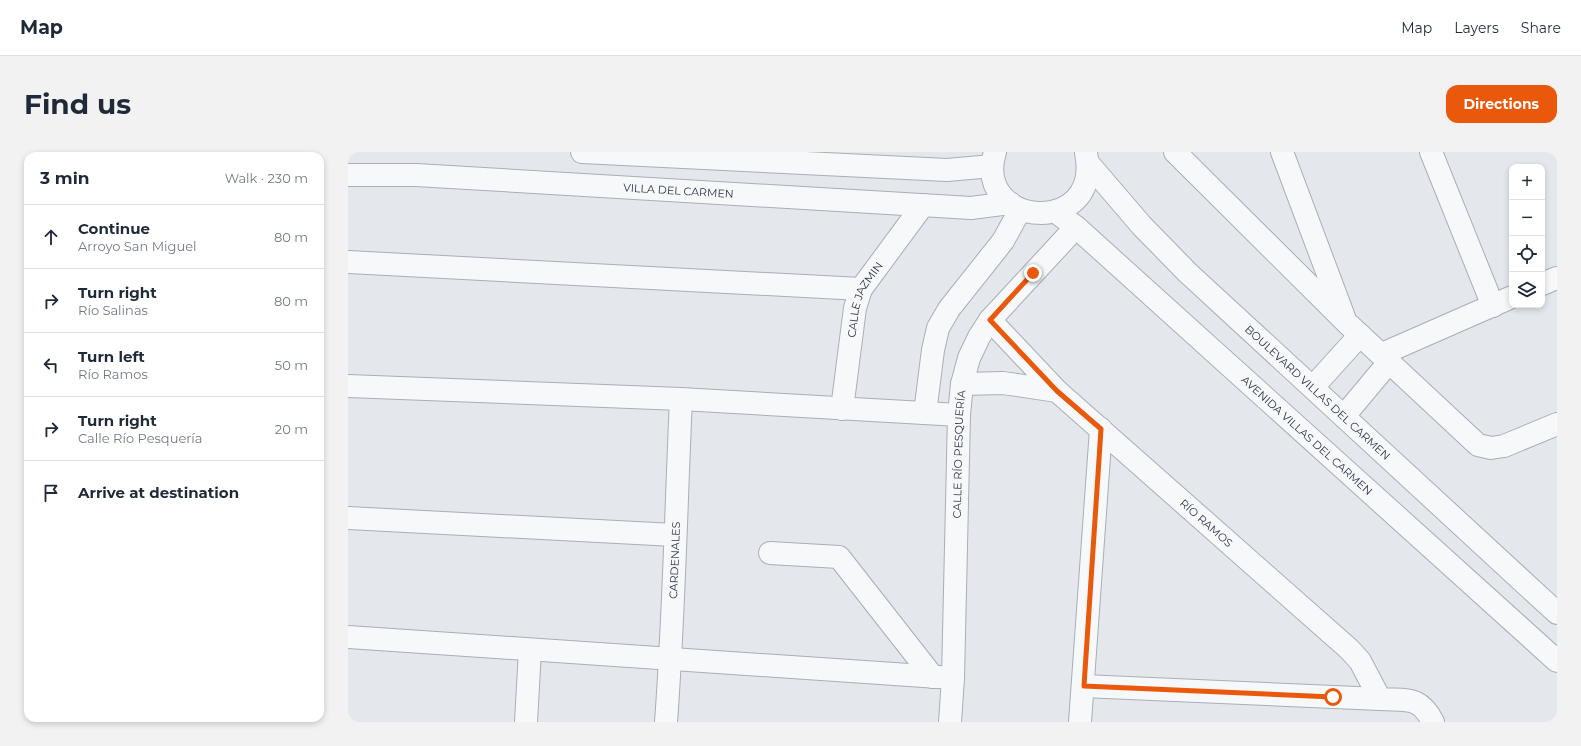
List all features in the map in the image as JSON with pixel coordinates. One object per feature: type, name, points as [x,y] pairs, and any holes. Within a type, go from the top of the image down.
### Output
[{"type":"street","points":[[582,152],[668,154],[947,170],[993,159],[995,183],[1001,194],[1015,207],[1003,241],[949,309],[938,328],[933,350],[925,413]]},
{"type":"street","points":[[1175,152],[1353,329],[1478,445],[1491,448],[1504,446],[1557,424]]},
{"type":"street","points":[[1282,152],[1353,329]]},
{"type":"street","points":[[1344,416],[1386,358],[1502,302],[1431,152]]},
{"type":"street","points":[[632,188],[634,153]]},
{"type":"street","points":[[665,190],[668,154]]},
{"type":"street","name":"VILLA DEL CARMEN","points":[[348,175],[416,175],[971,208],[1015,207],[1032,214],[1044,214],[1056,212],[1067,206],[1080,192],[1087,175],[1087,158]]},
{"type":"street","name":"BOULEVARD VILLAS DEL CARMEN","points":[[1087,158],[1142,226],[1188,273],[1557,613]]},
{"type":"street","name":"CALLE JAZMIN","points":[[842,409],[855,308],[861,290],[923,205]]},
{"type":"street","name":"AVENIDA VILLAS DEL CARMEN","points":[[1056,212],[1076,227],[1557,660]]},
{"type":"street","name":"CALLE RÍO PESQUERÍA","points":[[950,722],[943,677],[962,384],[969,358],[990,320],[1076,227]]},
{"type":"street","points":[[348,262],[861,290]]},
{"type":"street","points":[[1545,283],[1557,278]]},
{"type":"street","name":"RÍO RAMOS","points":[[990,320],[1057,391],[1349,649],[1362,666],[1380,699]]},
{"type":"street","points":[[1313,387],[1353,329]]},
{"type":"street","points":[[962,384],[1002,384],[1057,391]]},
{"type":"street","points":[[348,386],[681,399],[959,415]]},
{"type":"street","name":"CARDENALES","points":[[666,722],[681,399]]},
{"type":"street","points":[[1080,722],[1084,686],[1101,429]]},
{"type":"street","points":[[348,518],[674,535]]},
{"type":"street","points":[[770,553],[838,557],[943,677]]},
{"type":"street","points":[[348,637],[943,677]]},
{"type":"street","points":[[526,722],[530,650]]},
{"type":"street","points":[[1084,686],[1380,699],[1413,702],[1429,715]]},
{"type":"route","points":[[1033,273],[990,320],[1057,391],[1101,429],[1084,686],[1333,697]]}]
